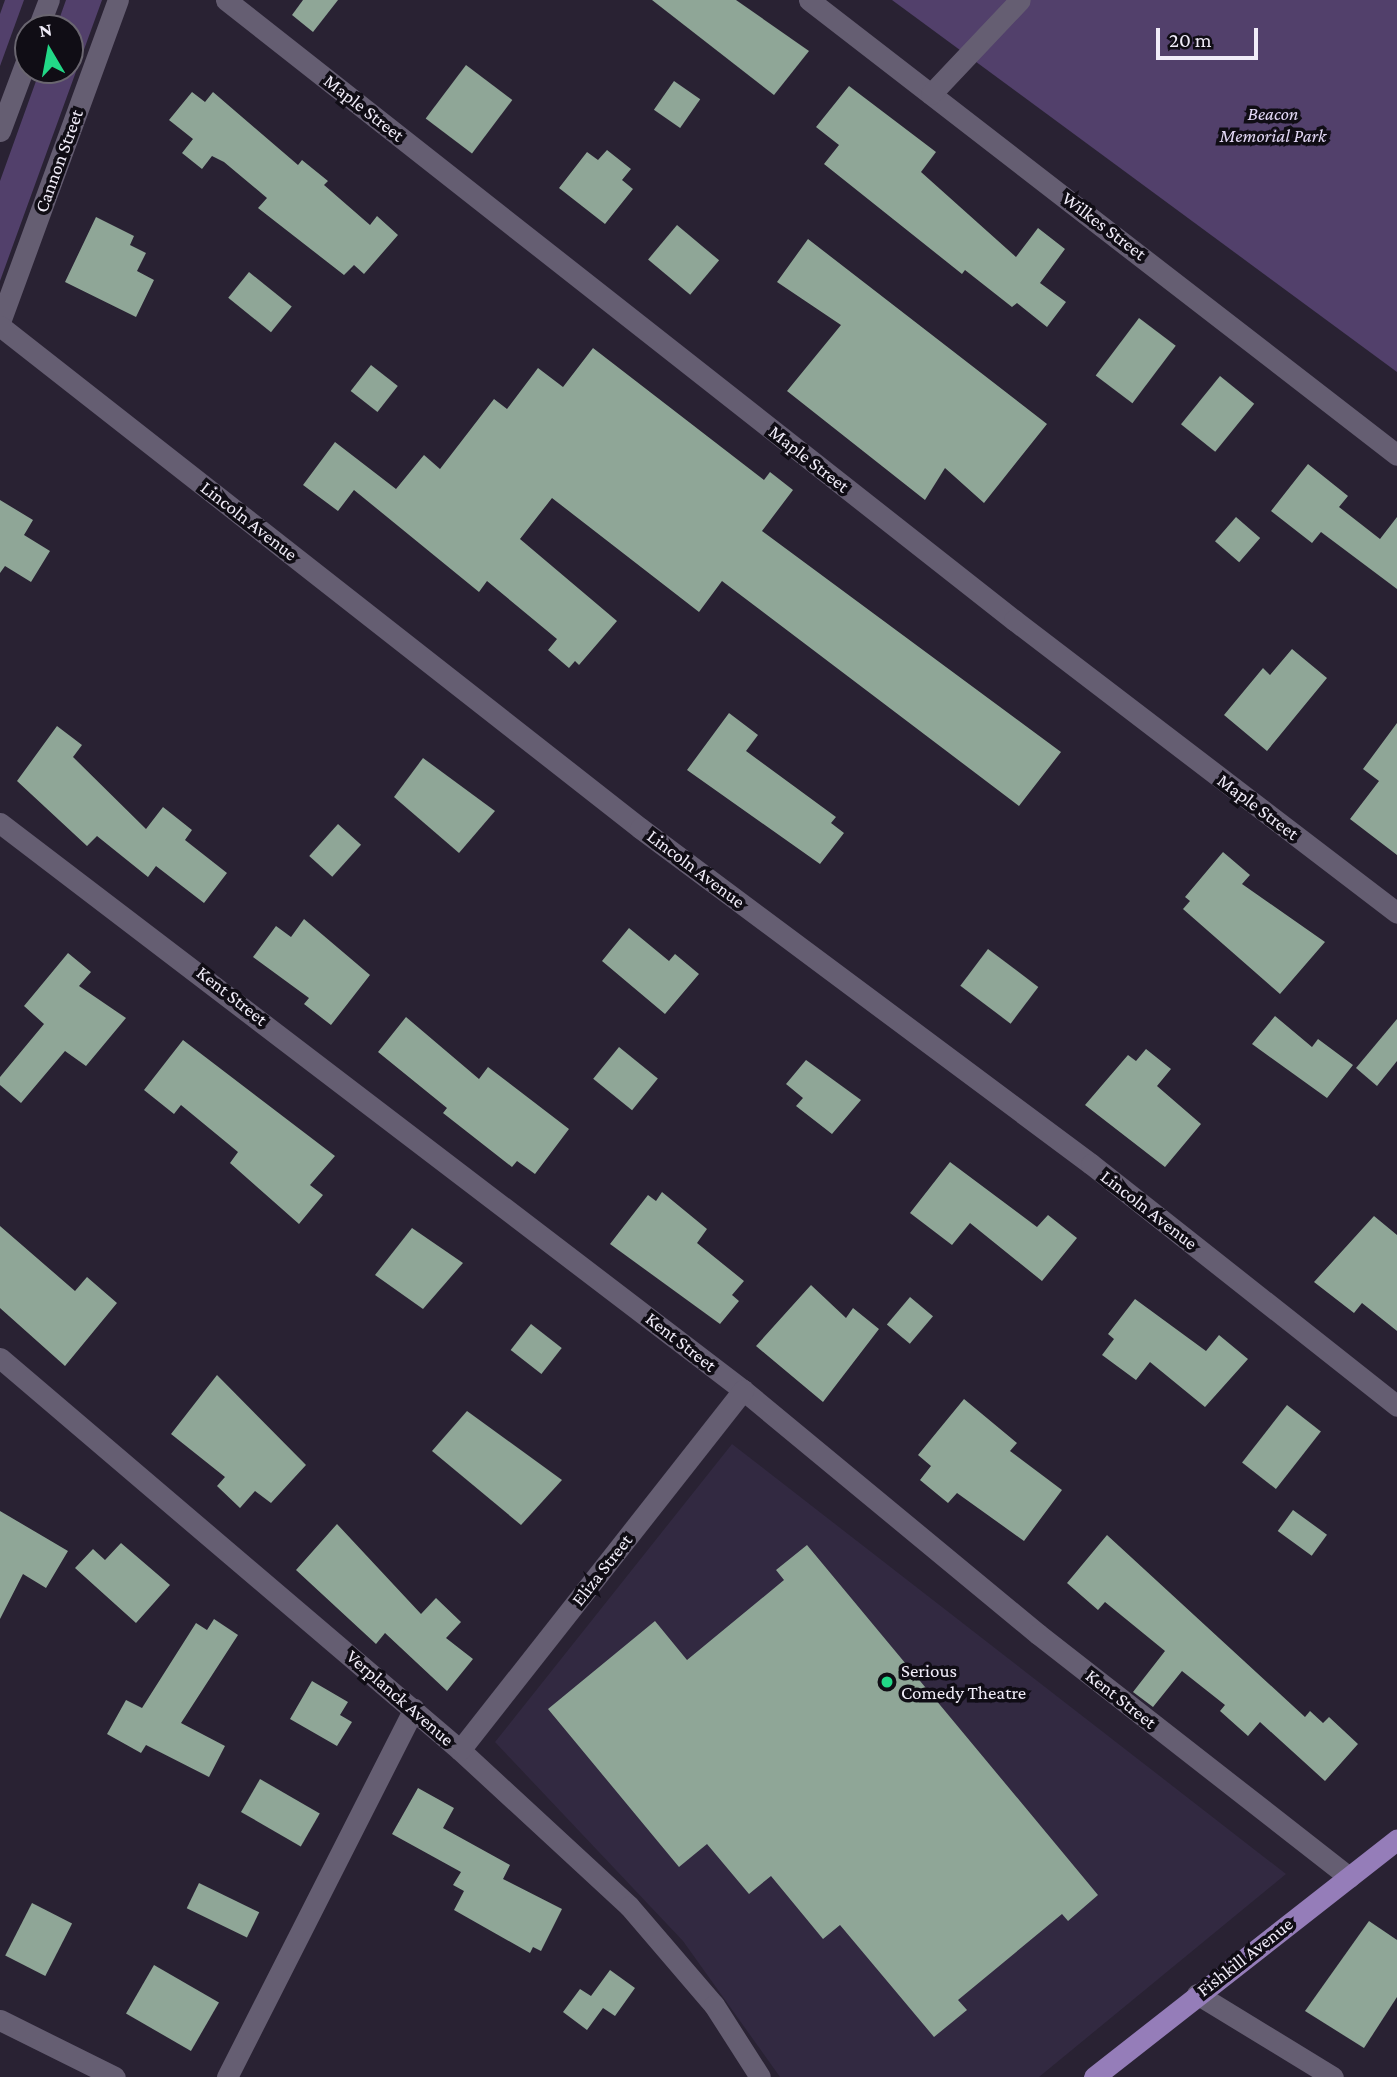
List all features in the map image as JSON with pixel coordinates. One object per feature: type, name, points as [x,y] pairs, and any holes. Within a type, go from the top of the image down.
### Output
[{"type":"main road","name":"Fishkill Avenue","points":[[1094,2077],[1397,1839]]},
{"type":"street","name":"Cannon Street","points":[[0,324],[118,0]]},
{"type":"street","name":"Maple Street","points":[[226,0],[1014,620],[1397,913]]},
{"type":"street","name":"Wilkes Street","points":[[809,0],[1397,455]]},
{"type":"street","points":[[931,94],[1020,0]]},
{"type":"street","points":[[0,131],[18,84]]},
{"type":"street","name":"Lincoln Avenue","points":[[0,324],[640,828],[1091,1164],[1397,1406]]},
{"type":"street","name":"Kent Street","points":[[0,823],[743,1390],[1038,1634],[1349,1877]]},
{"type":"street","name":"Verplanck Avenue","points":[[0,1358],[414,1709],[629,1906],[714,2005],[760,2077]]},
{"type":"street","name":"Eliza Street","points":[[460,1750],[743,1390]]},
{"type":"street","points":[[227,2077],[414,1709]]},
{"type":"street","points":[[1197,1994],[1333,2077]]},
{"type":"street","points":[[0,2020],[115,2077]]},
{"type":"shaded area","points":[[732,1444],[1286,1874],[1039,2077],[780,2077],[683,1941],[495,1742]]},
{"type":"green space","points":[[5,0],[24,0],[19,14],[14,14],[14,28],[0,66],[0,14]]},
{"type":"green space","points":[[66,0],[102,0],[84,50],[84,14],[61,14]]},
{"type":"green space","name":"Beacon Memorial Park","points":[[892,0],[1397,0],[1397,372]]},
{"type":"green space","points":[[35,84],[72,84],[0,281],[0,181]]},
{"type":"building","points":[[303,0],[338,0],[313,32],[292,15]]},
{"type":"building","points":[[652,0],[736,0],[809,51],[774,95]]},
{"type":"building","points":[[466,65],[512,100],[472,153],[426,119]]},
{"type":"building","points":[[674,81],[700,99],[680,128],[654,110]]},
{"type":"building","points":[[849,86],[936,152],[921,172],[1016,257],[1038,228],[1065,249],[1040,283],[1066,302],[1047,327],[1017,303],[1012,307],[965,270],[962,274],[824,164],[839,145],[816,127]]},
{"type":"building","points":[[192,92],[205,102],[213,92],[298,165],[302,160],[328,181],[324,185],[370,225],[377,216],[398,235],[364,274],[354,265],[344,275],[258,208],[267,198],[224,162],[212,156],[202,169],[182,153],[193,139],[169,120]]},
{"type":"building","points":[[607,150],[631,169],[622,180],[633,189],[605,224],[559,188],[587,152],[598,160]]},
{"type":"building","points":[[96,217],[134,236],[130,245],[146,253],[137,271],[154,280],[136,317],[65,282]]},
{"type":"building","points":[[677,225],[719,260],[690,295],[648,259]]},
{"type":"building","points":[[808,239],[1047,424],[984,503],[945,468],[925,500],[787,391],[841,325],[777,282]]},
{"type":"building","points":[[249,272],[292,307],[271,332],[228,298]]},
{"type":"building","points":[[1139,318],[1176,346],[1132,403],[1096,376]]},
{"type":"building","points":[[593,348],[764,480],[770,472],[793,490],[762,531],[1061,752],[1019,806],[722,581],[699,612],[552,498],[520,539],[617,621],[579,665],[575,661],[569,668],[548,650],[557,639],[487,581],[479,592],[354,490],[338,511],[303,485],[335,442],[396,489],[424,455],[440,469],[494,399],[507,409],[538,368],[563,387]]},
{"type":"building","points":[[371,365],[398,386],[377,412],[351,391]]},
{"type":"building","points":[[1220,376],[1254,404],[1215,452],[1181,424]]},
{"type":"building","points":[[1308,464],[1348,496],[1339,507],[1380,539],[1397,517],[1397,589],[1321,532],[1312,543],[1271,511]]},
{"type":"building","points":[[0,500],[33,520],[24,535],[50,551],[31,582],[5,566],[0,573]]},
{"type":"building","points":[[1236,517],[1260,538],[1239,562],[1215,541]]},
{"type":"building","points":[[1292,649],[1327,678],[1267,751],[1224,715],[1263,668],[1270,675]]},
{"type":"building","points":[[729,713],[758,735],[746,751],[836,817],[831,823],[844,833],[820,864],[687,770]]},
{"type":"building","points":[[1397,723],[1397,855],[1350,819],[1379,781],[1363,769]]},
{"type":"building","points":[[57,726],[82,745],[73,757],[146,829],[163,807],[192,830],[185,840],[227,873],[204,903],[156,866],[148,877],[97,836],[87,846],[17,781]]},
{"type":"building","points":[[423,758],[495,811],[459,853],[394,797]]},
{"type":"building","points":[[338,824],[361,845],[332,877],[309,856]]},
{"type":"building","points":[[1223,852],[1250,875],[1242,884],[1325,942],[1280,994],[1183,909],[1190,901],[1185,897]]},
{"type":"building","points":[[304,919],[370,975],[331,1025],[304,1004],[309,998],[253,957],[276,926],[291,937]]},
{"type":"building","points":[[629,928],[669,961],[675,954],[699,974],[665,1014],[602,961]]},
{"type":"building","points":[[988,949],[1038,987],[1011,1024],[960,986]]},
{"type":"building","points":[[68,953],[91,972],[79,986],[126,1018],[86,1066],[65,1051],[21,1103],[0,1085],[0,1077],[44,1024],[24,1006]]},
{"type":"building","points":[[1275,1016],[1312,1047],[1318,1039],[1353,1065],[1327,1098],[1252,1044]]},
{"type":"building","points":[[406,1017],[479,1079],[488,1067],[569,1129],[535,1174],[517,1161],[512,1167],[443,1113],[447,1108],[378,1052]]},
{"type":"building","points":[[1397,1019],[1397,1061],[1377,1086],[1356,1068]]},
{"type":"building","points":[[183,1040],[335,1156],[310,1185],[323,1195],[299,1224],[230,1163],[238,1152],[181,1105],[174,1114],[144,1090]]},
{"type":"building","points":[[619,1047],[658,1078],[632,1110],[593,1079]]},
{"type":"building","points":[[1146,1049],[1171,1069],[1157,1086],[1201,1124],[1165,1167],[1085,1105],[1128,1055],[1136,1061]]},
{"type":"building","points":[[806,1060],[861,1100],[832,1134],[796,1106],[803,1098],[786,1084]]},
{"type":"building","points":[[950,1162],[1037,1227],[1048,1215],[1077,1238],[1042,1281],[970,1223],[952,1245],[910,1213]]},
{"type":"building","points":[[662,1192],[707,1229],[697,1243],[744,1281],[732,1295],[739,1301],[720,1324],[610,1244],[648,1195],[656,1201]]},
{"type":"building","points":[[1374,1216],[1397,1235],[1397,1331],[1362,1303],[1354,1313],[1314,1282]]},
{"type":"building","points":[[0,1226],[75,1291],[87,1277],[117,1303],[65,1366],[0,1308]]},
{"type":"building","points":[[412,1228],[463,1263],[423,1309],[375,1275]]},
{"type":"building","points":[[811,1285],[846,1318],[853,1308],[879,1329],[823,1402],[756,1346]]},
{"type":"building","points":[[910,1297],[933,1316],[910,1344],[887,1325]]},
{"type":"building","points":[[1135,1299],[1206,1351],[1219,1335],[1248,1359],[1205,1407],[1150,1362],[1136,1380],[1102,1355],[1114,1339],[1108,1334]]},
{"type":"building","points":[[531,1324],[562,1348],[541,1374],[511,1350]]},
{"type":"building","points":[[217,1375],[306,1465],[271,1503],[255,1491],[240,1508],[217,1486],[225,1477],[171,1434]]},
{"type":"building","points":[[964,1399],[1017,1443],[1010,1451],[1062,1490],[1024,1541],[957,1493],[948,1503],[920,1480],[931,1466],[918,1455]]},
{"type":"building","points":[[1287,1405],[1321,1431],[1276,1489],[1242,1463]]},
{"type":"building","points":[[467,1411],[562,1480],[521,1525],[432,1451]]},
{"type":"building","points":[[1293,1510],[1327,1535],[1312,1556],[1278,1531]]},
{"type":"building","points":[[0,1511],[68,1551],[46,1588],[23,1574],[0,1619]]},
{"type":"building","points":[[337,1524],[421,1614],[436,1598],[461,1622],[446,1638],[473,1659],[447,1691],[385,1633],[376,1644],[296,1570]]},
{"type":"building","points":[[1107,1535],[1305,1717],[1310,1711],[1323,1723],[1329,1717],[1358,1744],[1325,1781],[1260,1722],[1248,1736],[1220,1711],[1225,1705],[1182,1671],[1153,1707],[1133,1692],[1165,1651],[1105,1602],[1098,1610],[1067,1583]]},
{"type":"building","points":[[121,1543],[170,1585],[136,1623],[75,1568],[93,1549],[105,1560]]},
{"type":"building","points":[[807,1545],[1098,1895],[1068,1921],[1062,1914],[958,2000],[967,2010],[934,2037],[840,1925],[823,1939],[771,1876],[749,1894],[707,1844],[679,1867],[548,1709],[655,1621],[687,1660],[784,1580],[776,1570]]},
{"type":"building","points":[[214,1619],[238,1635],[181,1723],[225,1746],[209,1777],[146,1745],[141,1753],[107,1734],[126,1700],[142,1708],[196,1623],[207,1630]]},
{"type":"building","points":[[312,1681],[348,1702],[340,1715],[352,1722],[337,1746],[290,1719]]},
{"type":"building","points":[[260,1779],[320,1814],[301,1846],[241,1812]]},
{"type":"building","points":[[418,1788],[454,1808],[443,1828],[510,1865],[503,1879],[562,1909],[541,1951],[533,1947],[530,1953],[454,1910],[464,1891],[453,1885],[461,1872],[392,1834]]},
{"type":"building","points":[[199,1883],[259,1912],[247,1938],[187,1908]]},
{"type":"building","points":[[32,1903],[72,1923],[45,1976],[5,1956]]},
{"type":"building","points":[[1369,1921],[1397,1940],[1397,1997],[1364,2048],[1305,2011]]},
{"type":"building","points":[[154,1965],[219,2002],[191,2051],[126,2013]]},
{"type":"building","points":[[610,1970],[635,1988],[615,2016],[603,2008],[587,2030],[563,2012],[580,1989],[591,1996]]},
{"type":"place","name":"Serious Comedy Theatre","points":[[887,1682]]}]
